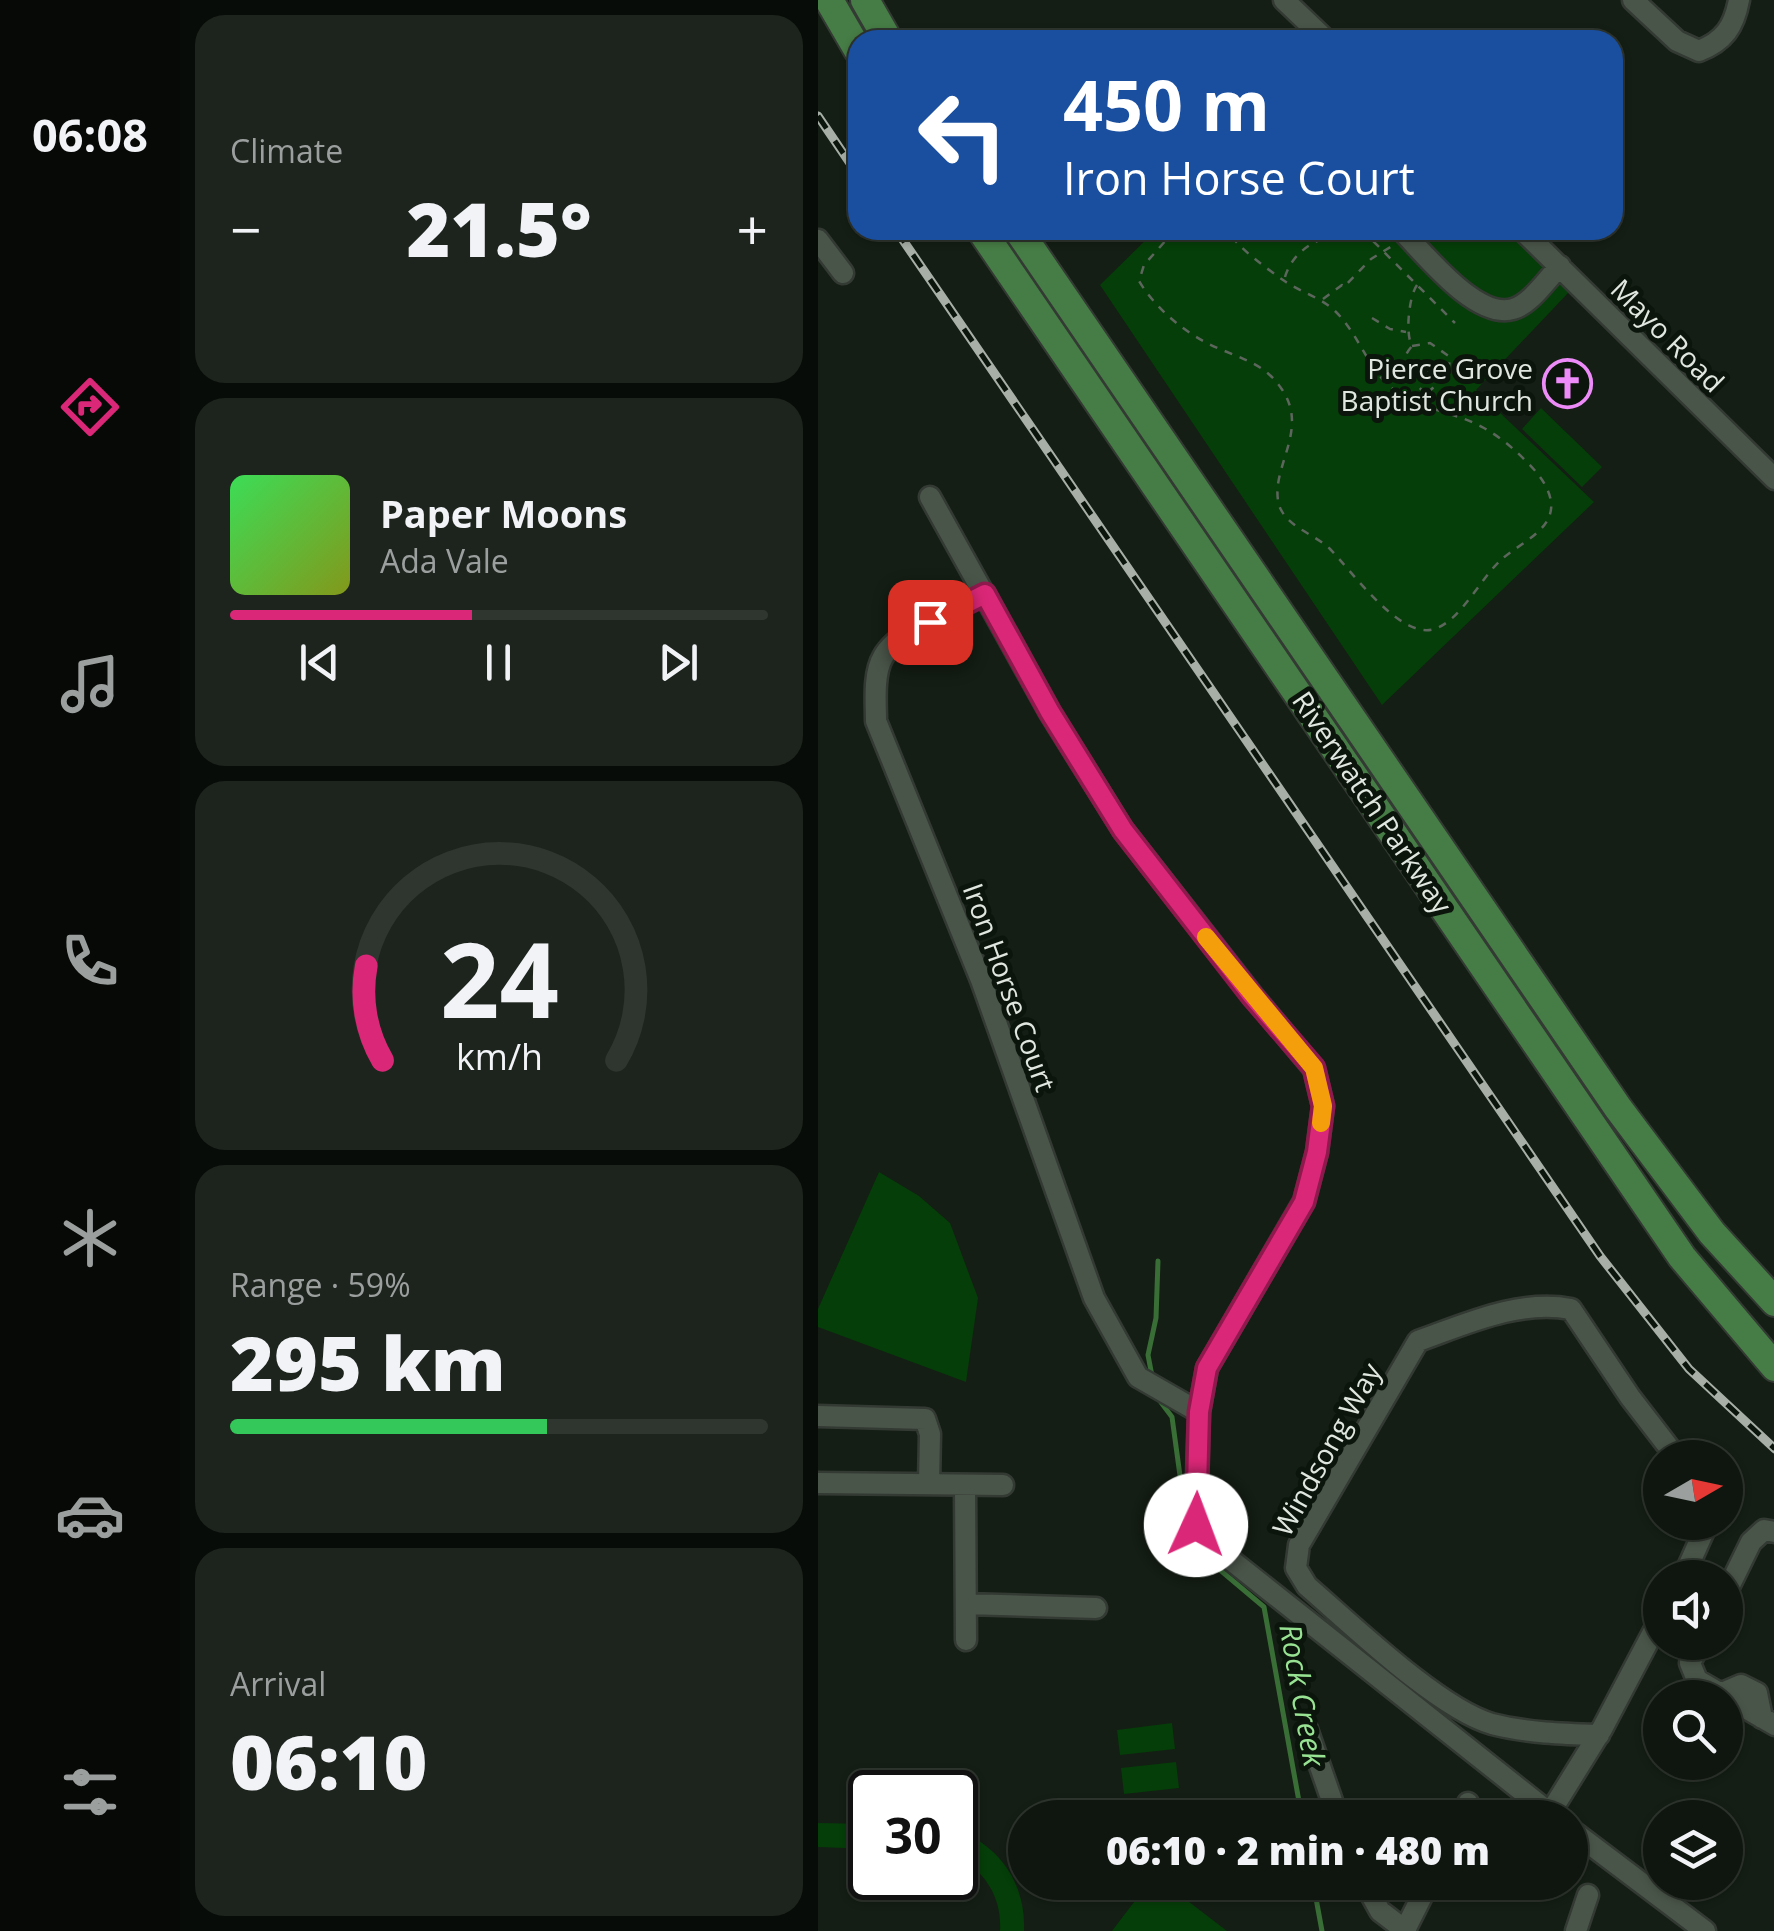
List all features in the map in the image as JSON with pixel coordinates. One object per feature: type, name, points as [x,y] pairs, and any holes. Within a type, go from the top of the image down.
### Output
[{"type":"main road","points":[[829,0],[848,33]]},
{"type":"main road","points":[[865,0],[882,30]]},
{"type":"main road","name":"Riverwatch Parkway","points":[[988,240],[1682,1257],[1774,1367]]},
{"type":"main road","name":"Riverwatch Parkway","points":[[1025,240],[1618,1108],[1712,1233],[1774,1302]]},
{"type":"street","points":[[1284,0],[1316,30]]},
{"type":"street","points":[[1633,0],[1677,42],[1698,51],[1718,44],[1730,30],[1739,0]]},
{"type":"street","points":[[818,240],[843,272]]},
{"type":"street","points":[[1411,240],[1473,301],[1489,308],[1513,309],[1523,304],[1560,266]]},
{"type":"street","name":"Mayo Road","points":[[1533,240],[1774,479]]},
{"type":"street","points":[[930,497],[1050,712],[1123,830],[1252,996],[1314,1068],[1323,1106],[1317,1152],[1304,1202],[1207,1368],[1199,1412],[1196,1525],[1212,1545],[1534,1800]]},
{"type":"street","name":"Iron Horse Court","points":[[985,594],[902,636],[881,658],[876,721],[982,980],[1094,1298],[1138,1377],[1199,1412]]},
{"type":"street","name":"Windsong Way","points":[[1599,1735],[1544,1734],[1488,1723],[1431,1690],[1307,1586],[1296,1568],[1299,1545],[1418,1341],[1510,1310],[1547,1304],[1571,1309],[1663,1440]]},
{"type":"street","points":[[818,1416],[924,1419],[930,1434],[929,1484]]},
{"type":"street","points":[[818,1483],[1003,1485]]},
{"type":"street","points":[[965,1485],[966,1640]]},
{"type":"street","points":[[1742,1560],[1751,1542],[1764,1530],[1774,1532]]},
{"type":"street","points":[[966,1604],[1096,1608]]},
{"type":"street","points":[[1562,1800],[1643,1651]]},
{"type":"street","points":[[1692,1660],[1696,1680],[1768,1721]]},
{"type":"street","points":[[1307,1729],[1332,1800]]},
{"type":"street","points":[[1588,1842],[1706,1931]]},
{"type":"street","points":[[1374,1900],[1380,1911],[1405,1931],[1420,1900]]},
{"type":"street","points":[[1576,1931],[1587,1900]]},
{"type":"path","points":[[1165,240],[1144,264],[1139,281],[1180,327],[1265,368],[1286,394],[1292,435],[1278,483],[1284,516],[1327,546],[1382,606],[1406,622],[1431,630],[1447,622],[1506,555],[1532,540],[1544,526],[1552,502],[1537,472],[1511,446],[1483,427],[1398,393],[1384,382],[1346,322],[1322,300],[1284,280],[1234,240]]},
{"type":"path","points":[[1272,270],[1288,266],[1317,240]]},
{"type":"path","points":[[1372,240],[1455,323]]},
{"type":"path","points":[[1322,300],[1342,284],[1344,288],[1371,259],[1385,253]]},
{"type":"path","points":[[1284,280],[1288,266]]},
{"type":"path","points":[[1412,346],[1407,332],[1412,314],[1410,298],[1417,285]]},
{"type":"path","points":[[1372,318],[1390,329],[1407,332]]},
{"type":"path","points":[[1425,393],[1448,375],[1450,357],[1430,343],[1412,346],[1405,356],[1404,369],[1425,393],[1426,407]]},
{"type":"green space","points":[[1146,240],[1517,240],[1569,292],[1476,390],[1594,502],[1382,705],[1100,285]]},
{"type":"green space","points":[[1541,408],[1602,467],[1582,487],[1522,429]]},
{"type":"green space","points":[[879,1172],[919,1196],[950,1223],[978,1298],[966,1382],[818,1327],[818,1309]]},
{"type":"green space","points":[[1172,1723],[1175,1749],[1120,1755],[1117,1730]]},
{"type":"green space","points":[[1176,1762],[1179,1788],[1124,1794],[1121,1768]]},
{"type":"green space","points":[[818,1823],[848,1824],[848,1848],[818,1847]]},
{"type":"green space","points":[[978,1841],[1008,1870],[1008,1900],[1020,1900],[1024,1931],[1000,1931],[995,1896],[978,1872]]},
{"type":"green space","points":[[1136,1900],[1187,1900],[1227,1931],[1112,1931]]},
{"type":"waterway","name":"Rock Creek","points":[[1152,1376],[1148,1355],[1156,1318],[1158,1261]]},
{"type":"waterway","name":"Rock Creek","points":[[1157,1397],[1172,1417],[1187,1527],[1207,1559],[1264,1607],[1299,1800]]},
{"type":"waterway","name":"Rock Creek","points":[[1316,1900],[1322,1931]]},
{"type":"railway","points":[[818,116],[848,160]]},
{"type":"railway","points":[[903,240],[1600,1256],[1689,1369],[1775,1449]]},
{"type":"slow traffic","points":[[1206,937],[1314,1068],[1323,1106],[1321,1123]]},
{"type":"place","name":"Pierce Grove Baptist Church","points":[[1568,384]]},
{"type":"route","points":[[930,622],[985,594],[1050,712],[1123,830],[1252,996],[1314,1068],[1323,1106],[1317,1152],[1304,1202],[1207,1368],[1199,1412],[1196,1525]]}]
